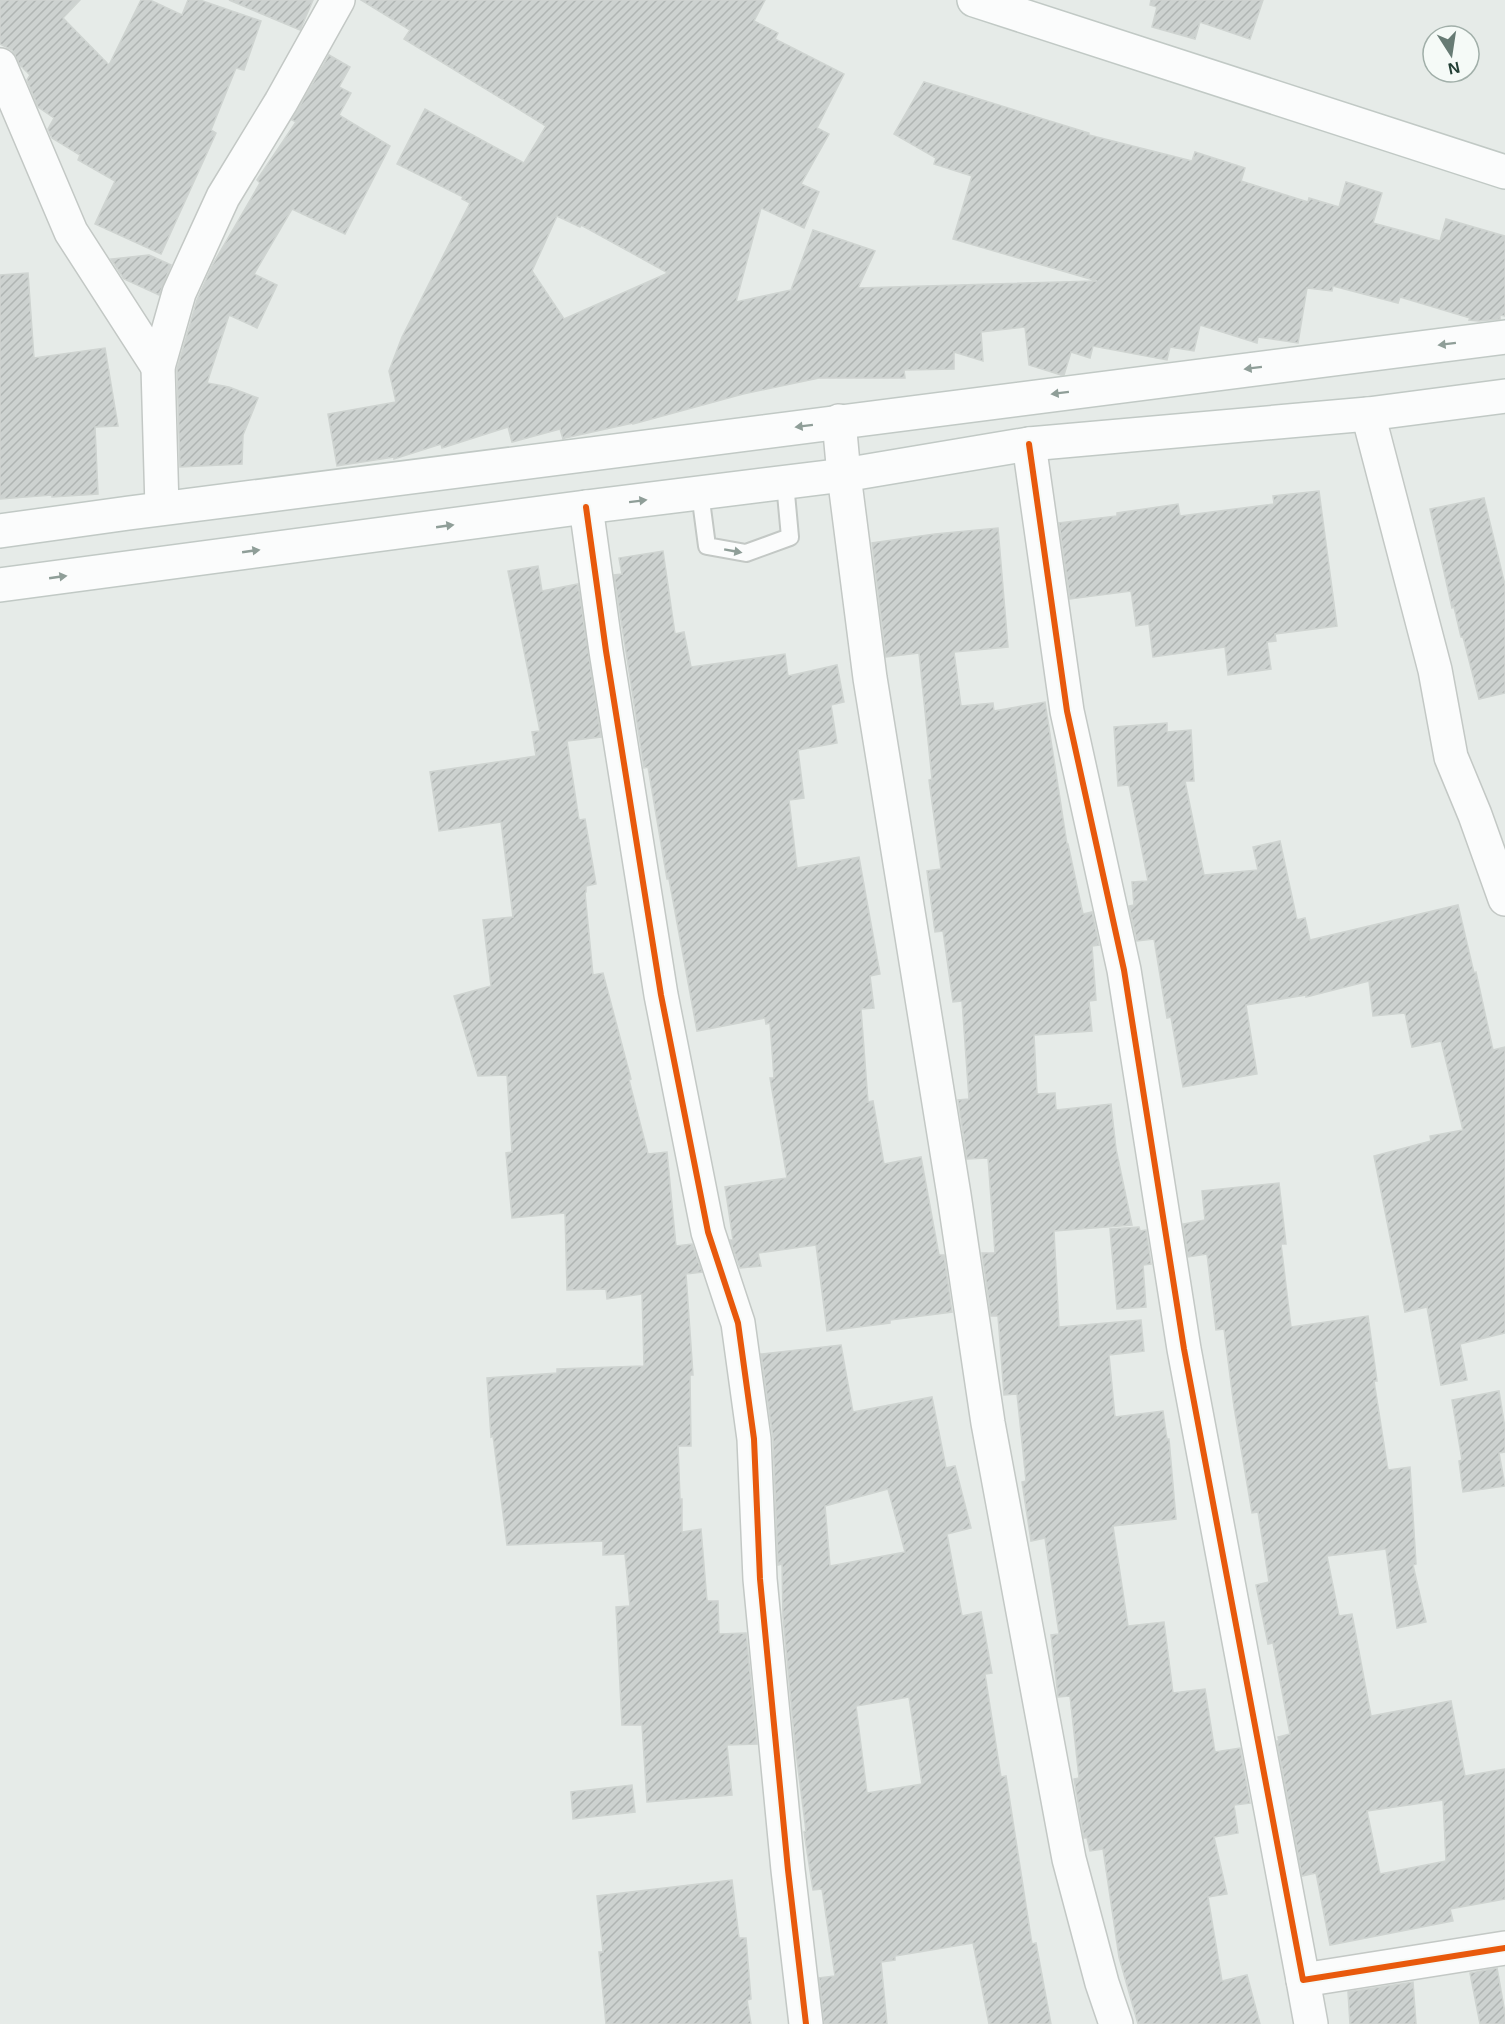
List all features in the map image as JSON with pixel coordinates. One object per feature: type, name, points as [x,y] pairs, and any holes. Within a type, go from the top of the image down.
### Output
[{"type":"street","points":[[162,508],[158,367],[179,293],[223,197],[281,102],[338,0]]},
{"type":"street","points":[[974,0],[1505,172]]},
{"type":"street","points":[[0,65],[71,231],[158,367]]},
{"type":"street","points":[[0,531],[162,508],[1505,337]]},
{"type":"street","points":[[0,585],[844,475],[1029,444],[1368,414],[1505,396]]},
{"type":"street","points":[[1368,414],[1435,670],[1451,757],[1475,815],[1505,899]]},
{"type":"street","points":[[839,422],[870,678],[988,1423],[1069,1859],[1102,1983],[1116,2024]]},
{"type":"street","points":[[1029,444],[1067,711],[1124,970],[1185,1349],[1311,2024]]},
{"type":"street","points":[[586,507],[606,651],[661,995],[708,1232],[738,1323],[754,1439],[761,1591],[788,1870],[806,2024]]},
{"type":"street","points":[[1303,1980],[1505,1948]]},
{"type":"lane","points":[[700,493],[707,546],[746,553],[790,537],[785,483]]},
{"type":"building","points":[[0,0],[80,0],[63,18],[109,65],[141,0],[150,0],[182,15],[188,0],[200,0],[261,21],[244,70],[236,68],[211,130],[216,133],[161,254],[95,224],[115,181],[78,160],[80,155],[52,138],[48,129],[54,118],[38,107],[27,80],[30,75],[20,65],[12,50],[0,44]]},
{"type":"building","points":[[229,0],[313,0],[300,30]]},
{"type":"building","points":[[361,0],[765,0],[754,21],[778,33],[775,39],[844,74],[817,128],[829,134],[801,184],[819,192],[804,228],[761,208],[736,302],[791,290],[813,230],[875,251],[858,288],[1097,281],[953,239],[972,176],[934,164],[936,158],[894,134],[924,82],[1089,133],[1089,135],[1192,161],[1195,152],[1245,168],[1241,181],[1308,202],[1309,198],[1339,207],[1346,182],[1382,193],[1373,223],[1440,241],[1446,219],[1505,236],[1505,316],[1500,315],[1500,319],[1469,320],[1470,318],[1400,297],[1398,303],[1333,286],[1332,291],[1307,288],[1298,343],[1258,337],[1257,343],[1200,325],[1194,351],[1170,347],[1167,360],[1093,346],[1090,358],[1071,352],[1064,375],[1061,375],[1029,365],[1025,327],[981,332],[983,361],[954,352],[954,369],[904,370],[905,378],[819,378],[743,394],[633,424],[563,439],[560,429],[512,442],[508,427],[442,448],[441,444],[394,459],[394,457],[337,466],[328,414],[396,402],[389,371],[402,337],[470,203],[462,199],[463,197],[397,164],[425,109],[524,163],[546,126],[404,39],[410,30]],"holes":[[[557,216],[580,227],[581,225],[668,273],[564,319],[532,271]]]},
{"type":"building","points":[[1151,0],[1263,0],[1250,39],[1200,22],[1195,39],[1152,27],[1157,7],[1150,5]]},
{"type":"building","points":[[329,55],[350,67],[339,87],[351,93],[339,115],[390,146],[345,234],[292,209],[254,274],[277,285],[257,328],[229,315],[207,383],[229,387],[258,398],[243,435],[242,464],[180,467],[177,369],[197,300],[213,264],[260,183],[257,180],[296,122],[292,120]]},
{"type":"building","points":[[149,255],[171,265],[159,295],[124,279],[111,259]]},
{"type":"building","points":[[28,273],[34,358],[105,348],[118,426],[95,427],[98,494],[0,499],[0,275]]},
{"type":"building","points":[[1319,491],[1337,626],[1275,634],[1276,641],[1267,642],[1271,669],[1228,675],[1225,647],[1153,657],[1149,624],[1136,626],[1131,591],[1070,599],[1059,523],[1117,516],[1117,513],[1178,504],[1180,516],[1274,504],[1273,496]]},
{"type":"building","points":[[1484,498],[1505,585],[1505,693],[1479,699],[1463,637],[1461,637],[1454,607],[1452,608],[1430,509]]},
{"type":"building","points":[[998,528],[1008,647],[954,652],[961,706],[993,703],[994,711],[1045,702],[1067,844],[1083,914],[1092,912],[1099,945],[1092,946],[1096,1000],[1089,1001],[1092,1031],[1034,1035],[1037,1094],[1055,1093],[1056,1110],[1111,1104],[1116,1149],[1132,1225],[1054,1231],[1059,1327],[1141,1320],[1144,1351],[1109,1355],[1115,1417],[1163,1411],[1167,1439],[1169,1439],[1176,1519],[1113,1526],[1128,1626],[1164,1622],[1173,1693],[1205,1689],[1215,1752],[1240,1748],[1250,1803],[1234,1805],[1238,1833],[1214,1837],[1227,1894],[1208,1897],[1222,1981],[1247,1975],[1260,2024],[1138,2024],[1119,1957],[1103,1849],[1090,1851],[1087,1838],[1084,1838],[1074,1779],[1079,1778],[1070,1696],[1058,1697],[1051,1635],[1059,1634],[1045,1538],[1031,1541],[1022,1482],[1026,1481],[1017,1394],[1004,1395],[998,1316],[991,1316],[982,1253],[995,1253],[988,1158],[967,1159],[958,1100],[969,1099],[962,1001],[953,1002],[943,931],[935,932],[927,871],[941,869],[929,780],[932,779],[919,653],[886,657],[872,543]]},
{"type":"building","points":[[663,551],[675,634],[684,632],[691,667],[785,654],[788,676],[837,665],[844,702],[831,705],[837,743],[798,750],[804,798],[789,800],[797,868],[859,857],[880,974],[870,976],[874,1008],[861,1009],[868,1102],[873,1101],[884,1164],[921,1157],[939,1255],[944,1255],[952,1312],[827,1331],[816,1245],[758,1253],[761,1266],[740,1268],[730,1240],[733,1240],[725,1187],[787,1178],[770,1078],[774,1078],[770,1023],[766,1024],[765,1018],[697,1031],[648,767],[644,768],[614,575],[622,574],[619,558]]},
{"type":"building","points":[[538,566],[542,591],[578,584],[601,737],[567,741],[579,820],[585,819],[596,884],[586,886],[585,893],[593,975],[603,973],[648,1154],[667,1152],[676,1246],[692,1244],[702,1272],[686,1274],[693,1375],[690,1375],[691,1446],[678,1446],[680,1499],[682,1499],[682,1532],[701,1529],[707,1601],[718,1601],[719,1634],[746,1633],[757,1744],[727,1745],[732,1795],[647,1802],[642,1725],[622,1725],[616,1607],[630,1606],[625,1554],[603,1555],[603,1541],[507,1545],[493,1436],[491,1437],[487,1378],[557,1373],[557,1369],[644,1366],[642,1294],[607,1299],[606,1289],[567,1290],[565,1213],[512,1218],[506,1153],[512,1152],[507,1075],[478,1076],[454,996],[491,986],[483,920],[513,917],[501,822],[439,831],[430,772],[536,756],[532,732],[540,731],[508,571]]},
{"type":"building","points":[[1167,723],[1167,732],[1191,730],[1194,781],[1185,781],[1204,875],[1258,870],[1253,847],[1280,841],[1297,920],[1305,918],[1310,940],[1458,905],[1493,1050],[1505,1047],[1505,1333],[1460,1344],[1467,1380],[1441,1385],[1427,1307],[1405,1312],[1374,1156],[1431,1141],[1430,1136],[1463,1130],[1441,1041],[1412,1047],[1405,1013],[1373,1016],[1369,981],[1306,997],[1306,995],[1246,1005],[1257,1074],[1183,1087],[1171,1017],[1167,1018],[1154,939],[1137,941],[1129,906],[1134,905],[1132,882],[1148,881],[1129,785],[1118,786],[1114,727]]},
{"type":"building","points":[[1279,1183],[1286,1244],[1281,1244],[1291,1327],[1368,1316],[1377,1381],[1374,1381],[1388,1470],[1410,1467],[1416,1564],[1413,1565],[1426,1622],[1397,1628],[1386,1549],[1327,1556],[1339,1616],[1352,1614],[1371,1716],[1451,1701],[1465,1776],[1505,1769],[1505,1899],[1450,1909],[1453,1921],[1330,1945],[1316,1873],[1302,1876],[1277,1741],[1279,1741],[1278,1737],[1290,1734],[1273,1643],[1268,1644],[1256,1585],[1269,1582],[1258,1512],[1252,1513],[1234,1407],[1224,1329],[1216,1330],[1207,1254],[1188,1257],[1183,1224],[1205,1220],[1202,1191]],"holes":[[[1443,1800],[1446,1861],[1380,1874],[1367,1811]]]},
{"type":"building","points":[[1139,1227],[1140,1231],[1146,1230],[1151,1264],[1143,1265],[1146,1307],[1117,1309],[1110,1229]]},
{"type":"building","points":[[841,1345],[853,1412],[932,1397],[946,1468],[955,1466],[971,1528],[947,1534],[962,1616],[981,1612],[992,1673],[985,1674],[1001,1777],[1006,1776],[1032,1944],[1036,1943],[1051,2024],[989,2024],[973,1943],[895,1956],[895,1960],[881,1962],[887,2024],[824,2024],[819,1978],[835,1976],[822,1889],[813,1890],[804,1832],[806,1831],[783,1617],[782,1564],[778,1565],[773,1438],[761,1354]],"holes":[[[888,1489],[905,1552],[830,1566],[825,1506]],[[909,1697],[922,1784],[867,1793],[856,1706]]]},
{"type":"building","points":[[1499,1391],[1505,1428],[1505,1452],[1499,1453],[1505,1486],[1463,1492],[1459,1461],[1462,1460],[1452,1400]]},
{"type":"building","points":[[632,1785],[635,1812],[573,1819],[571,1792]]},
{"type":"building","points":[[732,1880],[739,1938],[746,1938],[751,1999],[747,2000],[751,2024],[606,2024],[599,1952],[603,1952],[597,1896]]},
{"type":"building","points":[[1497,1968],[1505,2024],[1480,2024],[1470,1973]]},
{"type":"building","points":[[1413,1982],[1416,2024],[1350,2024],[1348,1992]]},
{"type":"cycle path","points":[[1029,444],[1067,711],[1124,970],[1184,1349],[1303,1980],[1505,1948]]},
{"type":"cycle path","points":[[586,507],[606,651],[661,995],[708,1232],[738,1323],[754,1439],[760,1579],[788,1870],[806,2024]]}]
